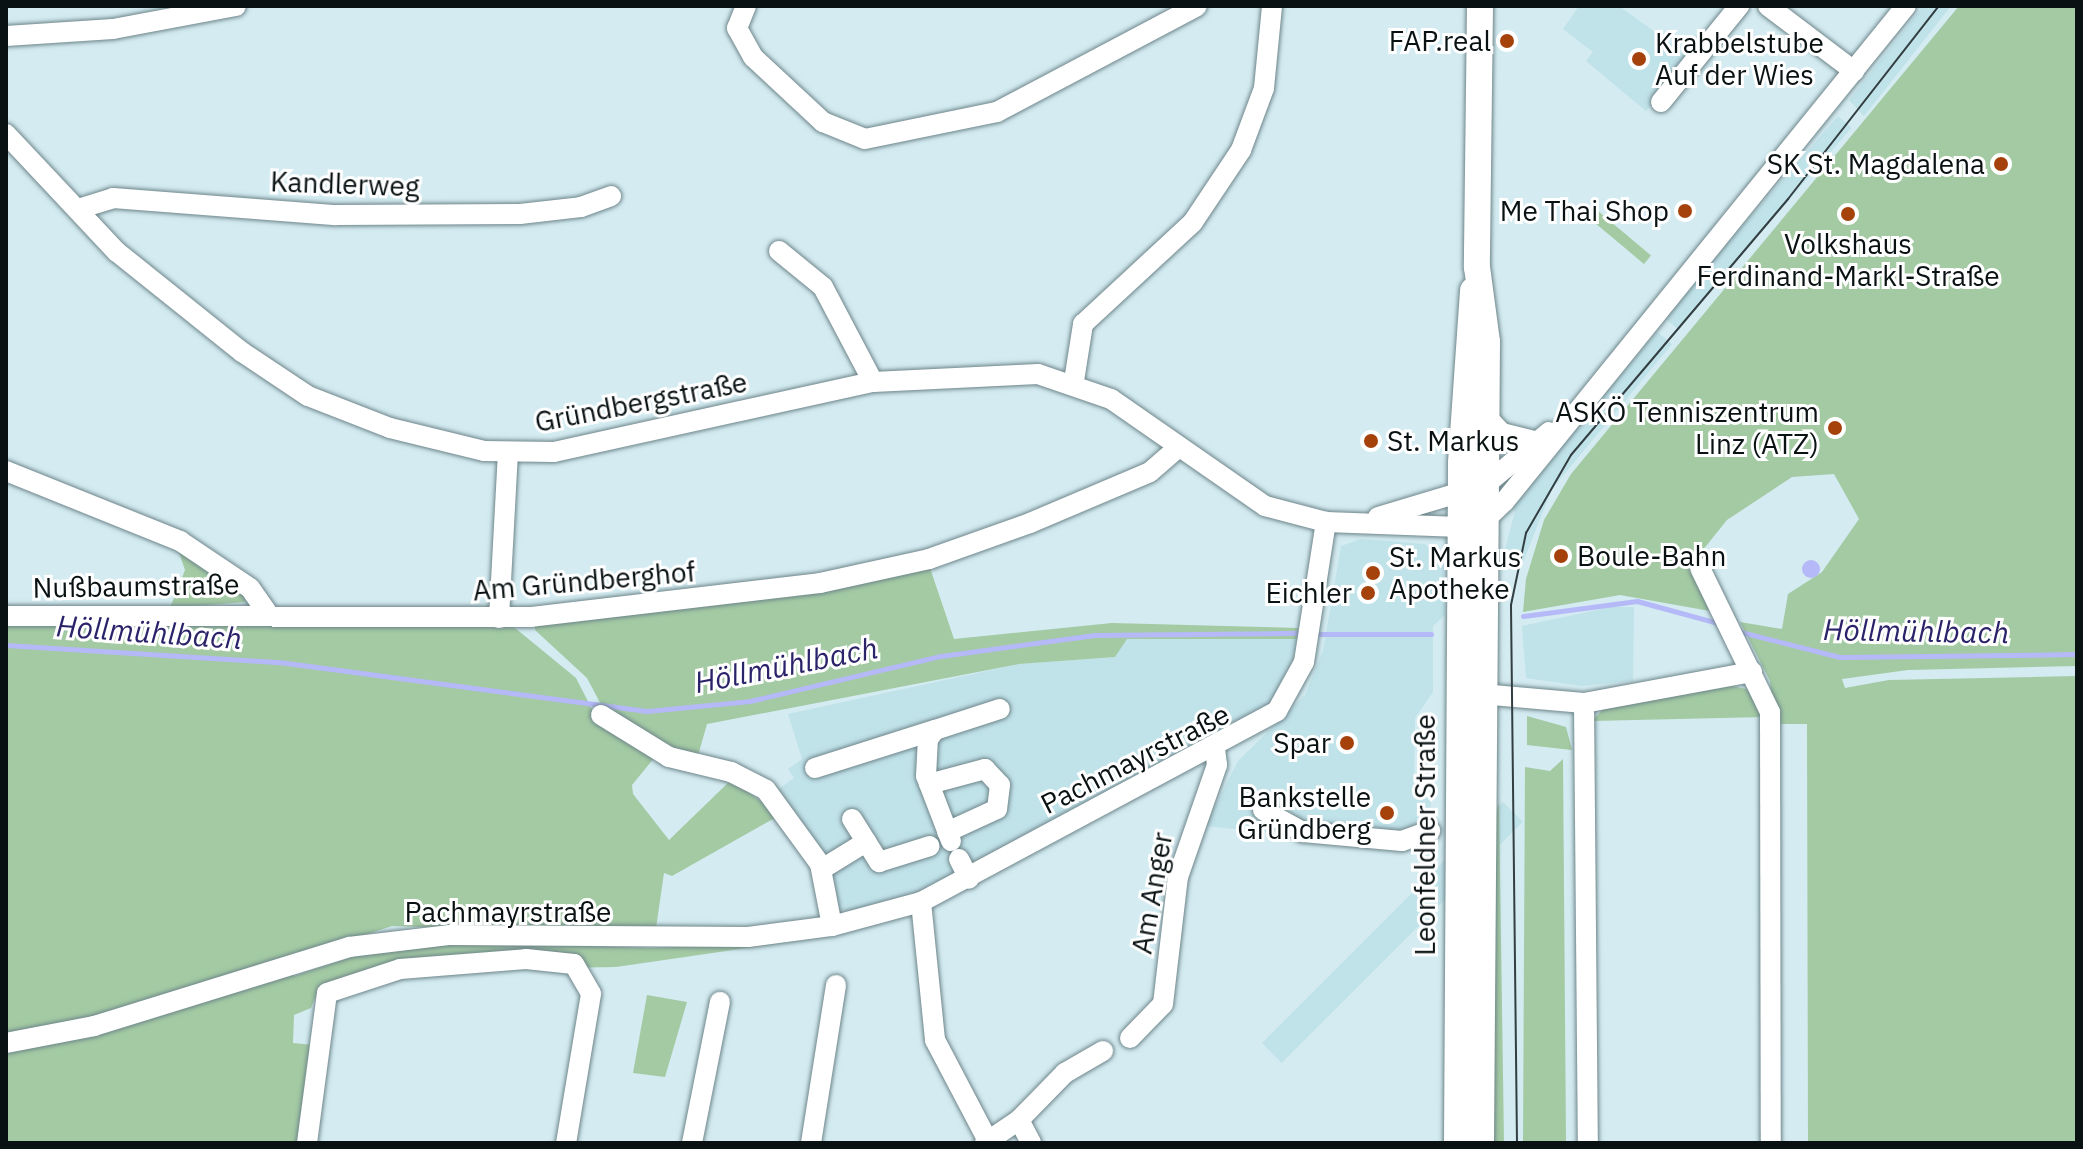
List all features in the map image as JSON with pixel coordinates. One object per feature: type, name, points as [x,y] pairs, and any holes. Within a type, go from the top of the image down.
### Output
[{"type":"main road","name":"Leonfeldner Straße","points":[[1457,1143],[1472,524],[1485,485],[1487,342],[1477,267],[1480,6]]},
{"type":"main road","name":"Leonfeldner Straße","points":[[1477,267],[1464,344],[1461,497],[1472,524],[1481,694],[1481,1143]]},
{"type":"street","points":[[6,36],[113,29],[236,6]]},
{"type":"street","points":[[746,6],[737,28],[753,57],[823,122],[865,139],[997,112],[1197,6]]},
{"type":"street","points":[[1074,381],[1083,324],[1193,222],[1241,150],[1267,75],[1272,6]]},
{"type":"street","points":[[1661,102],[1739,6]]},
{"type":"street","points":[[1768,6],[1854,71]]},
{"type":"street","points":[[1472,524],[1560,426],[1906,6]]},
{"type":"street","name":"Gründbergstraße","points":[[6,134],[157,286],[298,391],[360,419],[508,454],[584,446],[873,382],[986,373],[1074,381],[1265,506],[1326,522],[1472,524]]},
{"type":"street","name":"Kandlerweg","points":[[78,209],[113,198],[336,215],[520,214],[581,207],[611,196]]},
{"type":"street","points":[[779,251],[823,287],[873,382]]},
{"type":"street","points":[[1486,416],[1502,433],[1534,441]]},
{"type":"street","points":[[1461,497],[1485,485],[1534,441],[1560,426]]},
{"type":"street","name":"Am Gründberghof","points":[[267,612],[360,622],[499,618],[661,605],[896,568],[1043,518],[1150,472],[1178,448]]},
{"type":"street","points":[[499,618],[508,454]]},
{"type":"street","points":[[6,471],[180,541],[250,588],[267,612]]},
{"type":"street","name":"Gründbergstraße","points":[[1352,522],[1461,497]]},
{"type":"street","name":"Pachmayrstraße","points":[[6,1043],[94,1026],[349,947],[450,935],[702,940],[832,926],[921,902],[1215,749],[1277,711],[1311,632],[1326,522]]},
{"type":"street","points":[[1700,568],[1752,672],[1770,722],[1771,1143]]},
{"type":"street","name":"Nußbaumstraße","points":[[6,616],[267,612]]},
{"type":"street","points":[[1481,694],[1584,703],[1752,672]]},
{"type":"street","points":[[1584,703],[1588,1143]]},
{"type":"street","points":[[815,768],[1000,709]]},
{"type":"street","points":[[601,715],[669,757],[760,786],[822,869],[832,926]]},
{"type":"street","points":[[927,780],[935,730]]},
{"type":"street","points":[[883,746],[901,750],[927,780],[969,879]]},
{"type":"street","name":"Am Anger","points":[[1130,1038],[1163,1004],[1178,877],[1217,765],[1215,749]]},
{"type":"street","points":[[927,780],[985,769],[1000,785],[997,809],[952,844]]},
{"type":"street","points":[[1263,810],[1303,832],[1402,841],[1430,831]]},
{"type":"street","points":[[852,819],[879,862],[930,846]]},
{"type":"street","points":[[822,869],[866,842]]},
{"type":"street","points":[[921,902],[935,1040],[986,1142],[1019,1120],[1054,1081],[1103,1051]]},
{"type":"street","points":[[307,1143],[327,993],[400,969],[526,959],[574,964],[591,994],[566,1143]]},
{"type":"street","points":[[811,1143],[836,985]]},
{"type":"street","points":[[692,1143],[720,1002]]},
{"type":"street","points":[[1019,1120],[1031,1143]]},
{"type":"shaded area","name":"Krabbelstube Auf der Wies","points":[[1579,6],[1619,6],[1691,58],[1646,111],[1586,61],[1593,52],[1563,29]]},
{"type":"shaded area","points":[[1923,6],[1951,6],[1864,116],[1849,100]]},
{"type":"shaded area","points":[[1838,116],[1852,128],[1677,329],[1663,317]]},
{"type":"shaded area","points":[[1657,332],[1672,344],[1552,489],[1521,567],[1502,561],[1515,511],[1510,507]]},
{"type":"shaded area","points":[[1361,539],[1425,544],[1444,565],[1445,615],[1433,626],[1433,692],[1415,718],[1414,786],[1417,794],[1431,795],[1430,849],[1205,826],[1238,761],[1305,695],[1323,651],[1341,546]]},
{"type":"shaded area","points":[[1611,607],[1634,607],[1633,681],[1581,686],[1526,678],[1522,626]]},
{"type":"shaded area","points":[[1183,635],[1297,639],[1290,678],[1272,707],[939,886],[860,912],[837,909],[827,861],[776,791],[794,778],[788,769],[802,759],[788,714],[1019,664],[1115,657],[1126,639]]},
{"type":"shaded area","points":[[1503,802],[1523,822],[1282,1063],[1262,1043]]},
{"type":"green space","points":[[1959,6],[2077,6],[2077,666],[1908,670],[1842,679],[1845,688],[1889,680],[2077,676],[2077,1143],[1808,1143],[1807,724],[1775,724],[1770,681],[1740,622],[1782,629],[1788,594],[1822,572],[1859,519],[1834,474],[1792,477],[1727,520],[1702,551],[1710,564],[1692,575],[1710,611],[1620,595],[1523,612],[1526,579],[1544,520],[1571,474]]},
{"type":"green space","points":[[1592,206],[1651,255],[1644,264],[1585,214]]},
{"type":"green space","points":[[177,547],[246,597],[245,602],[170,608],[185,570]]},
{"type":"green space","points":[[929,565],[954,639],[1112,623],[1298,628],[1297,639],[1127,639],[1115,657],[1019,664],[707,724],[697,759],[606,714],[587,678],[535,630],[535,623]]},
{"type":"green space","points":[[6,621],[509,623],[576,678],[595,715],[655,757],[632,785],[633,794],[669,840],[731,780],[780,815],[672,876],[664,873],[655,935],[392,926],[287,961],[294,976],[361,954],[456,942],[652,948],[795,941],[616,967],[368,971],[319,988],[311,1008],[294,1015],[293,1043],[313,1045],[301,1143],[6,1143]]},
{"type":"green space","points":[[1732,686],[1751,690],[1765,717],[1592,721],[1603,709]]},
{"type":"green space","points":[[1527,716],[1566,727],[1572,750],[1527,745]]},
{"type":"green space","points":[[1563,759],[1566,1143],[1523,1143],[1525,767],[1550,771]]},
{"type":"green space","points":[[1499,802],[1504,1143],[1491,1143],[1494,823]]},
{"type":"green space","points":[[647,995],[687,1002],[665,1077],[633,1073]]},
{"type":"water","points":[[1811,560],[1820,569],[1811,578],[1802,569]]},
{"type":"waterway","name":"Höllmühlbach","points":[[1523,616],[1637,601],[1721,624]]},
{"type":"waterway","name":"Höllmühlbach","points":[[1737,631],[1840,657],[2077,654]]},
{"type":"waterway","name":"Höllmühlbach","points":[[6,645],[279,662],[647,711],[750,701],[941,656],[1095,635],[1302,633]]},
{"type":"waterway","name":"Höllmühlbach","points":[[1316,634],[1431,634]]},
{"type":"tram line","points":[[1517,1143],[1511,605],[1526,533],[1571,455],[1788,199],[1939,6]]},
{"type":"place","name":"FAP.real","points":[[1507,41]]},
{"type":"place","name":"Krabbelstube Auf der Wies","points":[[1639,59]]},
{"type":"place","name":"SK St. Magdalena","points":[[2001,164]]},
{"type":"place","name":"Me Thai Shop","points":[[1685,211]]},
{"type":"place","name":"Volkshaus Ferdinand-Markl-Straße","points":[[1848,214]]},
{"type":"place","name":"ASKÖ Tenniszentrum Linz (ATZ)","points":[[1835,428]]},
{"type":"place","name":"St. Markus","points":[[1371,441]]},
{"type":"place","name":"Boule-Bahn","points":[[1561,556]]},
{"type":"place","name":"St. Markus Apotheke","points":[[1373,573]]},
{"type":"place","name":"Eichler","points":[[1368,593]]},
{"type":"place","name":"Spar","points":[[1347,743]]},
{"type":"place","name":"Bankstelle Gründberg","points":[[1387,813]]}]
